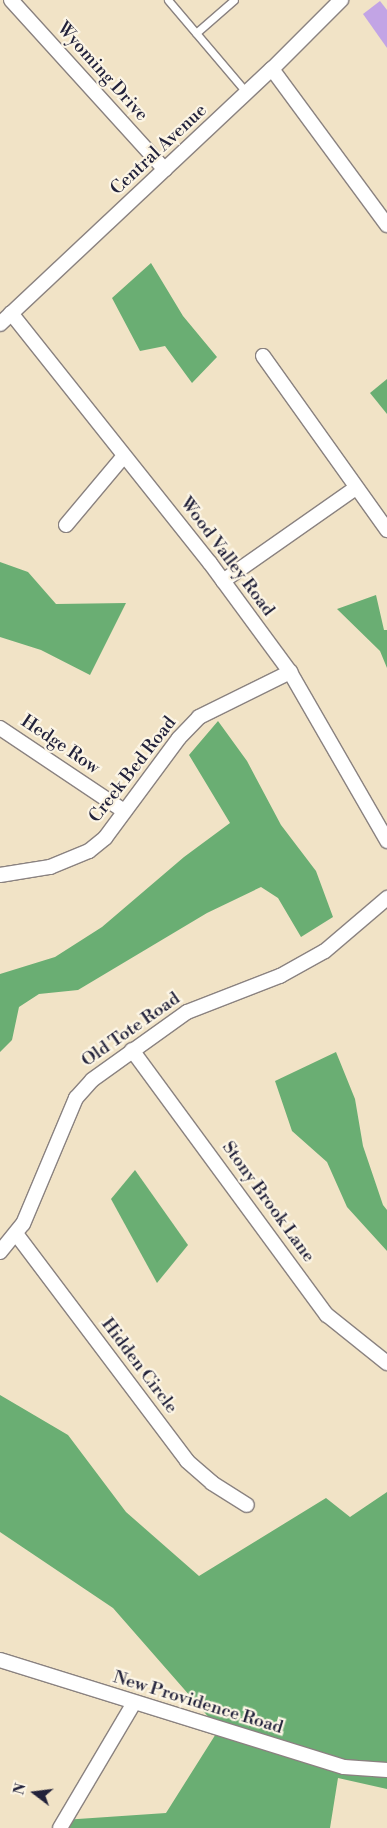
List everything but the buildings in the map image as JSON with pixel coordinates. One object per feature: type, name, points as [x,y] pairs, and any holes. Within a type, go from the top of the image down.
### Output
[{"type":"street","name":"Wyoming Drive","points":[[11,0],[164,170]]},
{"type":"street","name":"Central Avenue","points":[[0,324],[272,70],[334,2]]},
{"type":"street","points":[[272,70],[387,226]]},
{"type":"street","name":"Wood Valley Road","points":[[11,313],[223,581],[290,672],[387,841]]},
{"type":"street","points":[[263,356],[387,530]]},
{"type":"street","points":[[66,525],[124,456]]},
{"type":"street","points":[[223,581],[356,488]]},
{"type":"street","name":"Creek Bed Road","points":[[0,875],[50,867],[90,851],[105,838],[124,811],[199,717],[290,672]]},
{"type":"street","name":"Hedge Row","points":[[0,728],[124,811]]},
{"type":"street","name":"Old Tote Road","points":[[0,1252],[16,1236],[76,1098],[92,1080],[186,1012],[280,976],[325,951],[387,898]]},
{"type":"street","name":"Stony Brook Lane","points":[[132,1050],[327,1315],[382,1350],[387,1363]]},
{"type":"street","name":"Hidden Circle","points":[[16,1236],[188,1460],[212,1483],[247,1505]]},
{"type":"street","name":"New Providence Road","points":[[0,1660],[344,1767],[387,1770]]},
{"type":"street","points":[[60,1828],[134,1703]]},
{"type":"lane","points":[[168,0],[247,93]]},
{"type":"lane","points":[[196,33],[234,0]]},
{"type":"green space","points":[[151,263],[183,316],[217,357],[192,383],[165,346],[140,351],[112,298]]},
{"type":"green space","points":[[387,379],[387,414],[370,393]]},
{"type":"green space","points":[[0,562],[28,572],[56,604],[126,603],[90,675],[41,650],[0,637]]},
{"type":"green space","points":[[376,595],[384,630],[387,630],[387,668],[380,651],[337,609]]},
{"type":"green space","points":[[218,721],[247,761],[281,825],[316,871],[333,917],[301,937],[278,898],[261,887],[207,913],[78,990],[39,994],[19,1007],[12,1040],[0,1052],[0,974],[55,957],[102,927],[184,857],[230,823],[189,755]]},
{"type":"green space","points":[[336,1052],[355,1099],[363,1146],[383,1205],[387,1210],[387,1251],[347,1207],[327,1162],[292,1131],[275,1081]]},
{"type":"green space","points":[[135,1170],[188,1245],[157,1283],[111,1199]]},
{"type":"green space","points":[[0,1395],[68,1435],[126,1512],[199,1576],[326,1498],[350,1517],[387,1492],[387,1789],[338,1778],[330,1828],[58,1828],[63,1820],[166,1813],[219,1729],[113,1608],[0,1532]]}]
